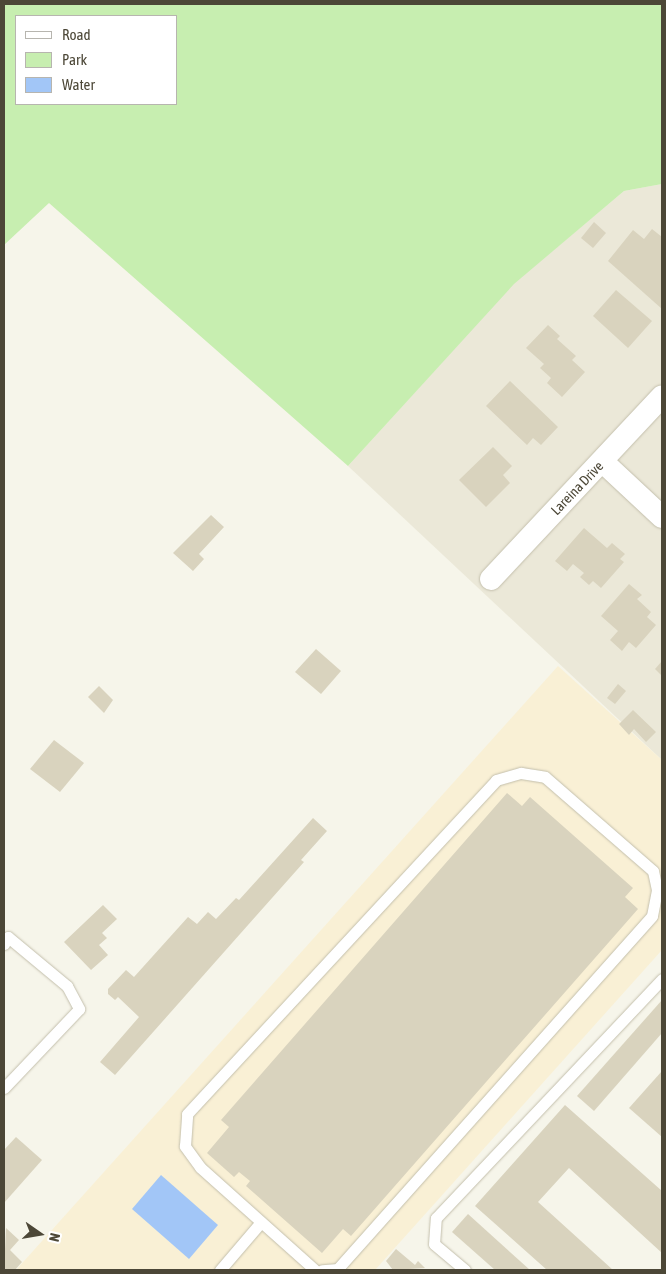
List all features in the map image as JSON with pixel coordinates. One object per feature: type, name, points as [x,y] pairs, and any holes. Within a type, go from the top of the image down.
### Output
[{"type":"street","name":"Lareina Drive","points":[[491,579],[662,396]]},
{"type":"street","points":[[602,462],[662,517]]},
{"type":"lane","points":[[315,1270],[195,1160],[185,1146],[187,1114],[496,780],[521,773],[545,777],[653,871],[657,890],[652,916],[338,1269],[322,1270]]},
{"type":"lane","points":[[4,944],[8,937],[67,986],[79,1009],[4,1088]]},
{"type":"lane","points":[[465,1270],[434,1244],[436,1218],[662,980]]},
{"type":"lane","points":[[220,1270],[261,1222]]},
{"type":"shaded area","points":[[662,184],[662,760],[348,466],[513,284],[624,191]]},
{"type":"shaded area","points":[[558,666],[662,760],[662,950],[375,1270],[16,1270]]},
{"type":"green space","points":[[4,4],[662,4],[662,184],[624,191],[514,284],[348,466],[49,203],[4,245]]},
{"type":"water","points":[[161,1175],[218,1225],[189,1259],[132,1209]]},
{"type":"building","points":[[594,222],[606,233],[593,248],[581,238]]},
{"type":"building","points":[[652,229],[662,237],[662,309],[608,261],[633,230],[644,239]]},
{"type":"building","points":[[616,290],[652,321],[628,348],[593,316]]},
{"type":"building","points":[[548,325],[560,336],[557,339],[576,356],[572,360],[585,372],[562,397],[547,383],[551,378],[540,368],[544,364],[526,348]]},
{"type":"building","points":[[510,381],[558,427],[541,445],[533,438],[527,445],[486,406]]},
{"type":"building","points":[[493,447],[512,466],[503,475],[510,483],[486,507],[459,480]]},
{"type":"building","points":[[211,515],[224,527],[199,554],[204,559],[193,571],[173,553]]},
{"type":"building","points":[[584,528],[607,548],[612,543],[625,554],[620,559],[624,562],[601,588],[593,581],[589,585],[580,577],[584,573],[573,564],[567,571],[555,561]]},
{"type":"building","points":[[629,584],[642,595],[637,599],[651,612],[647,617],[656,625],[636,648],[629,642],[622,651],[610,640],[618,631],[601,616]]},
{"type":"building","points":[[316,649],[341,671],[321,694],[295,672]]},
{"type":"building","points":[[662,661],[662,676],[655,669]]},
{"type":"building","points":[[618,684],[626,691],[615,704],[607,698]]},
{"type":"building","points":[[99,686],[113,700],[104,713],[88,697]]},
{"type":"building","points":[[633,710],[656,732],[646,742],[634,729],[629,735],[619,724]]},
{"type":"building","points":[[54,740],[84,763],[60,792],[30,769]]},
{"type":"building","points":[[507,793],[522,806],[530,797],[633,888],[625,897],[638,909],[351,1236],[343,1229],[322,1253],[246,1186],[250,1181],[239,1172],[234,1177],[207,1153],[229,1127],[221,1120]]},
{"type":"building","points":[[313,818],[327,831],[301,860],[304,862],[115,1075],[100,1062],[139,1017],[118,997],[115,1000],[108,994],[108,989],[126,970],[134,977],[188,917],[197,924],[208,912],[216,919],[236,898],[239,900]]},
{"type":"building","points":[[103,905],[117,919],[102,933],[107,938],[99,945],[108,955],[91,970],[64,942]]},
{"type":"building","points":[[662,1000],[662,1033],[594,1111],[577,1096]]},
{"type":"building","points":[[662,1071],[662,1137],[629,1108]]},
{"type":"building","points":[[565,1105],[662,1191],[662,1253],[569,1168],[538,1202],[613,1270],[547,1270],[475,1206]]},
{"type":"building","points":[[16,1137],[42,1160],[4,1203],[4,1150]]},
{"type":"building","points":[[468,1214],[530,1270],[495,1270],[452,1232]]},
{"type":"building","points":[[6,1228],[19,1240],[10,1250],[22,1262],[15,1270],[4,1270]]},
{"type":"building","points":[[396,1249],[415,1265],[418,1261],[425,1268],[393,1270],[386,1261]]}]
